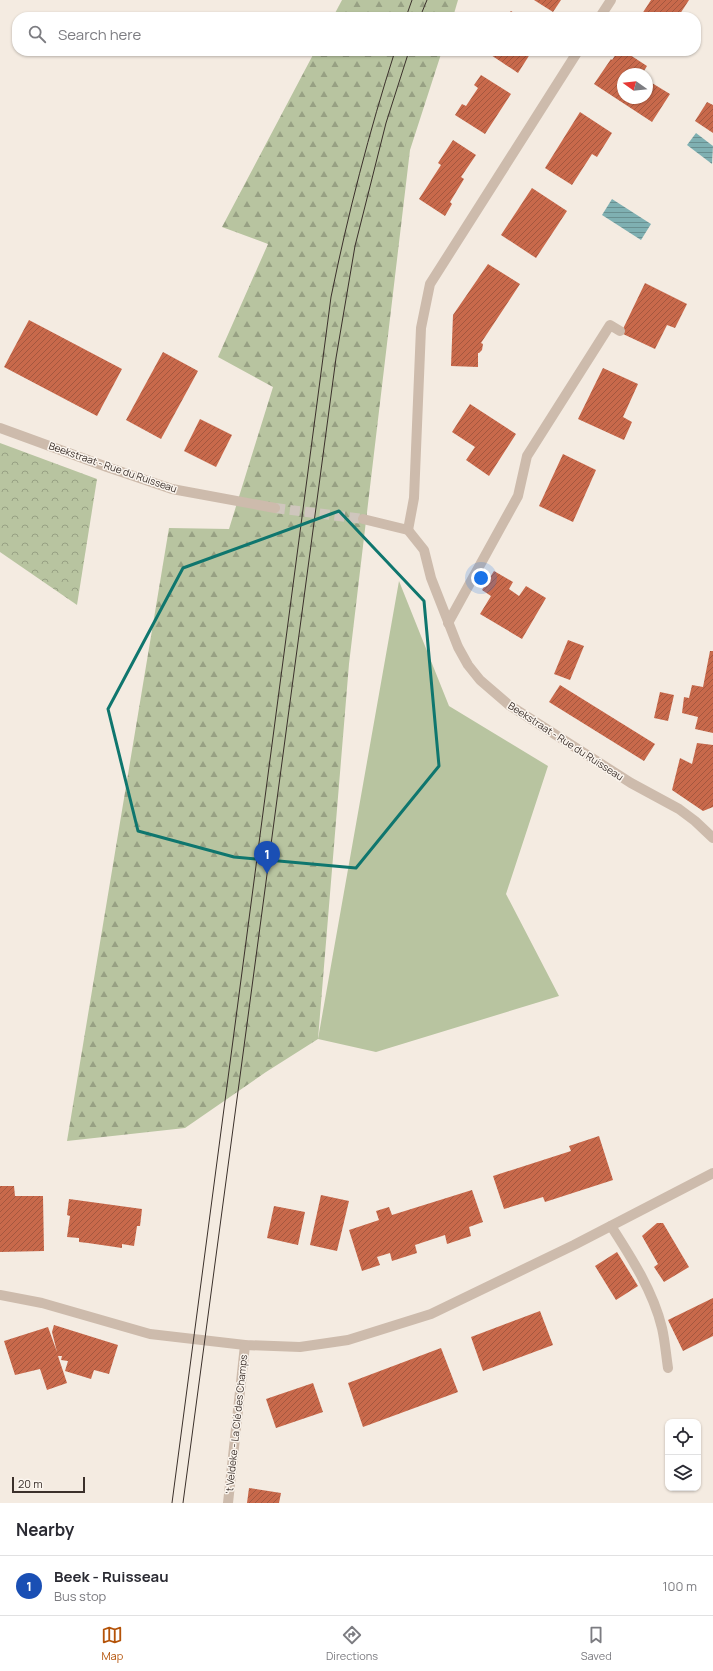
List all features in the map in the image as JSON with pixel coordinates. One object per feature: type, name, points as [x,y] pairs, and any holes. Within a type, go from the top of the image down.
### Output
[{"type":"street","points":[[603,12],[611,0]]},
{"type":"street","points":[[363,519],[408,530],[414,498],[421,328],[430,284],[575,56]]},
{"type":"street","points":[[448,623],[518,496],[527,456],[610,325],[620,331]]},
{"type":"street","name":"Beekstraat - Rue du Ruisseau","points":[[0,428],[172,489],[275,508]]},
{"type":"street","name":"Beekstraat - Rue du Ruisseau","points":[[408,530],[424,550],[431,578],[458,647],[468,665],[480,680],[509,705],[631,782],[696,820],[713,838]]},
{"type":"street","points":[[0,1295],[42,1303],[150,1334],[245,1345],[300,1347],[348,1340],[431,1314],[611,1226],[713,1173]]},
{"type":"street","points":[[611,1226],[632,1259],[654,1303],[662,1328],[668,1368]]},
{"type":"street","name":"'t Veldeke - La Clé des Champs","points":[[228,1503],[245,1345]]},
{"type":"highlighted area","points":[[339,511],[424,601],[439,766],[356,868],[234,857],[138,831],[108,709],[183,568]]},
{"type":"green space","points":[[342,0],[458,0],[454,12],[336,12]]},
{"type":"green space","points":[[312,56],[440,56],[410,150],[349,664],[318,1039],[266,1072],[185,1128],[67,1141],[169,528],[229,529],[273,387],[218,357],[268,244],[222,227]]},
{"type":"green space","points":[[0,443],[97,479],[77,605],[0,552]]},
{"type":"green space","points":[[399,581],[449,706],[548,766],[506,894],[559,996],[376,1052],[318,1039]]},
{"type":"water","points":[[696,133],[713,146],[712,164],[687,145]]},
{"type":"water","points":[[612,199],[651,224],[641,240],[602,215]]},
{"type":"building","points":[[534,0],[561,0],[553,12]]},
{"type":"building","points":[[651,0],[689,0],[681,12],[643,12]]},
{"type":"building","points":[[492,56],[529,56],[518,73]]},
{"type":"building","points":[[615,56],[632,56],[647,66],[646,68],[617,68],[617,99],[594,84],[611,59],[612,60]]},
{"type":"building","points":[[481,75],[511,94],[485,134],[455,115],[462,104],[466,106],[478,88],[474,85]]},
{"type":"building","points":[[653,84],[670,94],[652,122],[625,104],[653,104]]},
{"type":"building","points":[[707,102],[713,105],[713,133],[695,121]]},
{"type":"building","points":[[580,112],[612,133],[597,157],[592,154],[572,185],[545,168]]},
{"type":"building","points":[[453,140],[476,155],[461,177],[464,179],[450,202],[452,204],[445,216],[419,199],[441,165],[438,163]]},
{"type":"building","points":[[532,188],[567,211],[536,258],[501,235]]},
{"type":"building","points":[[488,264],[520,284],[481,343],[483,344],[482,350],[478,353],[478,367],[451,366],[453,315]]},
{"type":"building","points":[[645,283],[687,304],[675,328],[667,325],[655,349],[621,333]]},
{"type":"building","points":[[29,320],[122,369],[97,416],[4,367]]},
{"type":"building","points":[[163,352],[198,371],[161,439],[126,420]]},
{"type":"building","points":[[603,368],[638,384],[623,417],[632,422],[624,440],[578,419]]},
{"type":"building","points":[[470,404],[516,434],[489,476],[466,460],[475,447],[452,432]]},
{"type":"building","points":[[200,419],[232,435],[216,467],[184,451]]},
{"type":"building","points":[[563,454],[596,470],[573,522],[539,506]]},
{"type":"building","points":[[494,571],[513,582],[509,589],[519,596],[526,586],[546,598],[522,639],[480,614],[491,596],[482,590]]},
{"type":"building","points":[[568,640],[584,646],[570,680],[554,674]]},
{"type":"building","points":[[710,651],[713,651],[713,733],[695,729],[698,717],[682,713],[684,697],[689,698],[692,685],[703,687]]},
{"type":"building","points":[[560,685],[655,744],[644,761],[549,702]]},
{"type":"building","points":[[660,692],[674,695],[668,721],[654,718]]},
{"type":"building","points":[[697,743],[713,745],[713,807],[703,811],[672,790],[680,758],[692,764]]},
{"type":"building","points":[[599,1136],[613,1180],[545,1202],[543,1197],[504,1209],[493,1176],[571,1151],[569,1146]]},
{"type":"building","points":[[0,1186],[14,1186],[15,1196],[43,1196],[44,1251],[0,1252]]},
{"type":"building","points":[[472,1190],[483,1222],[469,1227],[471,1236],[447,1244],[445,1235],[415,1245],[417,1253],[392,1261],[390,1253],[377,1257],[380,1265],[362,1271],[349,1230],[379,1220],[376,1211],[389,1207],[392,1215]]},
{"type":"building","points":[[321,1195],[349,1201],[337,1251],[310,1245]]},
{"type":"building","points":[[69,1199],[142,1209],[140,1226],[137,1226],[134,1246],[122,1244],[122,1248],[79,1242],[79,1238],[67,1237],[70,1216],[67,1215]]},
{"type":"building","points":[[274,1206],[305,1212],[298,1245],[267,1238]]},
{"type":"building","points":[[657,1223],[663,1223],[689,1267],[664,1282],[654,1267],[658,1264],[642,1236]]},
{"type":"building","points":[[617,1252],[638,1286],[616,1300],[595,1266]]},
{"type":"building","points":[[713,1298],[713,1336],[683,1351],[668,1320]]},
{"type":"building","points":[[540,1311],[553,1345],[483,1371],[471,1337]]},
{"type":"building","points":[[54,1325],[118,1345],[109,1374],[94,1370],[91,1379],[65,1371],[68,1361],[61,1360],[62,1356],[58,1356],[67,1383],[47,1390],[40,1369],[15,1375],[4,1341],[48,1327],[57,1352],[52,1332]]},
{"type":"building","points":[[441,1348],[458,1392],[363,1427],[348,1383]]},
{"type":"building","points":[[313,1383],[323,1412],[276,1428],[266,1399]]},
{"type":"building","points":[[249,1488],[281,1493],[279,1503],[247,1503]]},
{"type":"tunnel","points":[[275,508],[363,519]]},
{"type":"tram line","points":[[408,12],[412,0]]},
{"type":"tram line","points":[[422,12],[427,0]]},
{"type":"tram line","points":[[172,1503],[331,297],[360,173],[376,112],[393,56]]},
{"type":"tram line","points":[[183,1503],[336,358],[355,246],[386,123],[407,56]]},
{"type":"place","name":"Beek - Ruisseau","points":[[267,874]]}]
